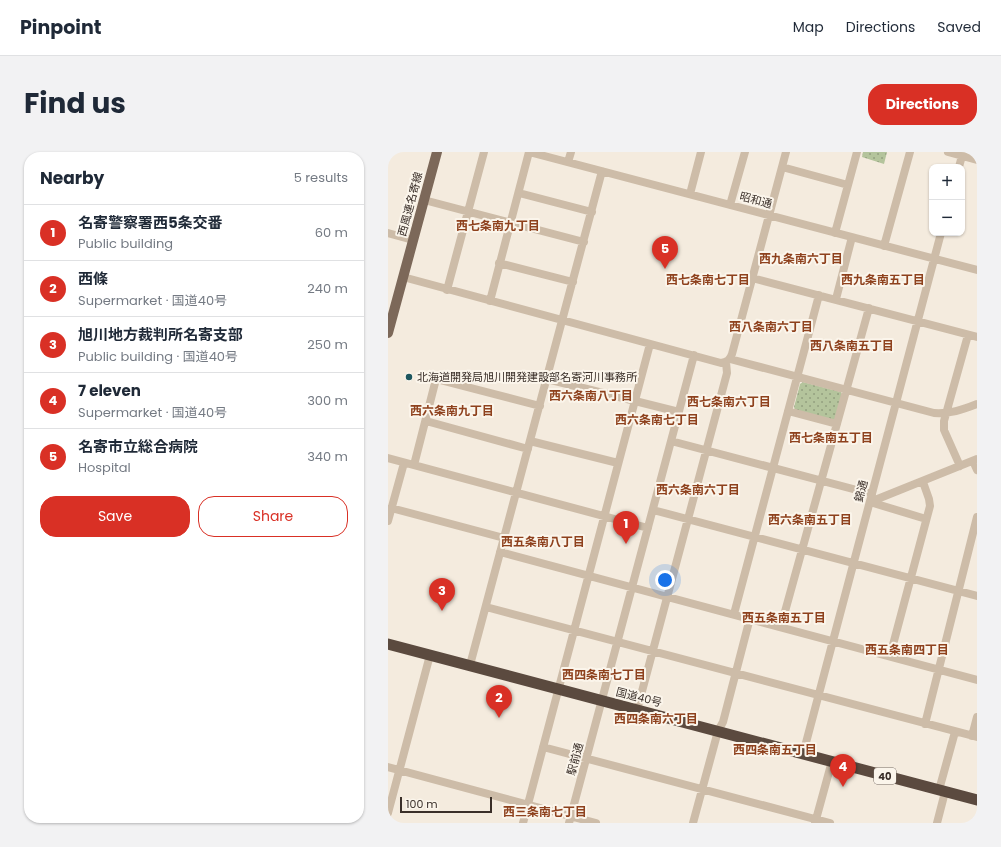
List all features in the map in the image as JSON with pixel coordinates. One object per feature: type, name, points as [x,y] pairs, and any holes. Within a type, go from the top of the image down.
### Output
[{"type":"highway","name":"国道40号","points":[[388,644],[977,800]]},
{"type":"main road","name":"西風連名寄線","points":[[388,333],[437,152]]},
{"type":"street","points":[[447,290],[484,152]]},
{"type":"street","points":[[490,301],[529,152]]},
{"type":"street","name":"昭和通","points":[[529,152],[977,270]]},
{"type":"street","points":[[568,162],[571,152]]},
{"type":"street","points":[[690,194],[701,152]]},
{"type":"street","points":[[730,205],[745,152]]},
{"type":"street","points":[[637,710],[727,373],[728,360],[786,152]]},
{"type":"street","points":[[835,233],[857,152]]},
{"type":"street","points":[[884,246],[910,152]]},
{"type":"street","points":[[948,152],[962,154],[977,160]]},
{"type":"street","points":[[960,164],[962,154]]},
{"type":"street","points":[[782,167],[848,185]]},
{"type":"street","points":[[470,665],[574,282],[602,171]]},
{"type":"street","points":[[519,193],[592,212]]},
{"type":"street","points":[[424,200],[584,242]]},
{"type":"street","points":[[388,233],[413,240]]},
{"type":"street","name":"錦通","points":[[803,754],[940,236]]},
{"type":"street","points":[[836,300],[852,237]]},
{"type":"street","points":[[499,263],[574,282]]},
{"type":"street","points":[[403,277],[721,363],[728,360],[934,414],[959,412],[977,404]]},
{"type":"street","points":[[752,278],[977,337]]},
{"type":"street","points":[[734,614],[819,295]]},
{"type":"street","points":[[781,626],[869,308]]},
{"type":"street","points":[[960,466],[944,430],[944,421],[968,335]]},
{"type":"street","points":[[523,823],[650,344]]},
{"type":"street","name":"駅前通","points":[[570,820],[694,355]]},
{"type":"street","points":[[414,465],[436,379],[540,406]]},
{"type":"street","points":[[547,379],[679,412]]},
{"type":"street","points":[[788,411],[837,424]]},
{"type":"street","points":[[426,421],[528,449]]},
{"type":"street","points":[[530,441],[618,463]]},
{"type":"street","points":[[671,441],[822,481],[926,519]]},
{"type":"street","points":[[388,458],[648,528]]},
{"type":"street","points":[[871,498],[923,482],[975,460],[977,470]]},
{"type":"street","points":[[388,521],[404,462]]},
{"type":"street","points":[[890,656],[930,506],[923,482]]},
{"type":"street","points":[[391,508],[504,538]]},
{"type":"street","points":[[653,510],[977,596]]},
{"type":"street","points":[[924,724],[977,517]]},
{"type":"street","points":[[500,552],[781,626],[977,680]]},
{"type":"street","points":[[486,607],[974,737],[977,717]]},
{"type":"street","points":[[693,823],[718,731],[723,722],[750,618]]},
{"type":"street","points":[[388,813],[430,655]]},
{"type":"street","points":[[937,823],[942,791],[955,732]]},
{"type":"street","points":[[543,747],[816,821],[830,823]]},
{"type":"street","points":[[816,821],[832,762]]},
{"type":"street","points":[[388,767],[528,805],[570,820],[596,823]]},
{"type":"green space","points":[[863,152],[887,152],[884,164],[862,157]]},
{"type":"green space","points":[[803,382],[841,392],[842,395],[836,418],[834,420],[795,410],[794,407],[800,384]]},
{"type":"place","name":"名寄市立総合病院","points":[[665,269]]},
{"type":"place","name":"北海道開発局旭川開発建設部名寄河川事務所","points":[[409,377]]},
{"type":"place","name":"名寄警察署西5条交番","points":[[626,544]]},
{"type":"place","name":"旭川地方裁判所名寄支部","points":[[442,611]]},
{"type":"place","name":"西條","points":[[499,718]]},
{"type":"place","name":"7 eleven","points":[[843,787]]},
{"type":"district","name":"西七条南九丁目","points":[[498,226]]},
{"type":"district","name":"西九条南六丁目","points":[[801,259]]},
{"type":"district","name":"西七条南七丁目","points":[[708,280]]},
{"type":"district","name":"西九条南五丁目","points":[[883,280]]},
{"type":"district","name":"西八条南六丁目","points":[[771,327]]},
{"type":"district","name":"西八条南五丁目","points":[[852,346]]},
{"type":"district","name":"西六条南八丁目","points":[[591,396]]},
{"type":"district","name":"西七条南六丁目","points":[[729,402]]},
{"type":"district","name":"西六条南九丁目","points":[[452,411]]},
{"type":"district","name":"西六条南七丁目","points":[[657,420]]},
{"type":"district","name":"西七条南五丁目","points":[[831,438]]},
{"type":"district","name":"西六条南六丁目","points":[[698,490]]},
{"type":"district","name":"西六条南五丁目","points":[[810,520]]},
{"type":"district","name":"西五条南八丁目","points":[[543,542]]},
{"type":"district","name":"西五条南五丁目","points":[[784,618]]},
{"type":"district","name":"西五条南四丁目","points":[[907,650]]},
{"type":"district","name":"西四条南七丁目","points":[[604,675]]},
{"type":"district","name":"西四条南六丁目","points":[[656,719]]},
{"type":"district","name":"西四条南五丁目","points":[[775,750]]},
{"type":"district","name":"西三条南七丁目","points":[[545,812]]}]
